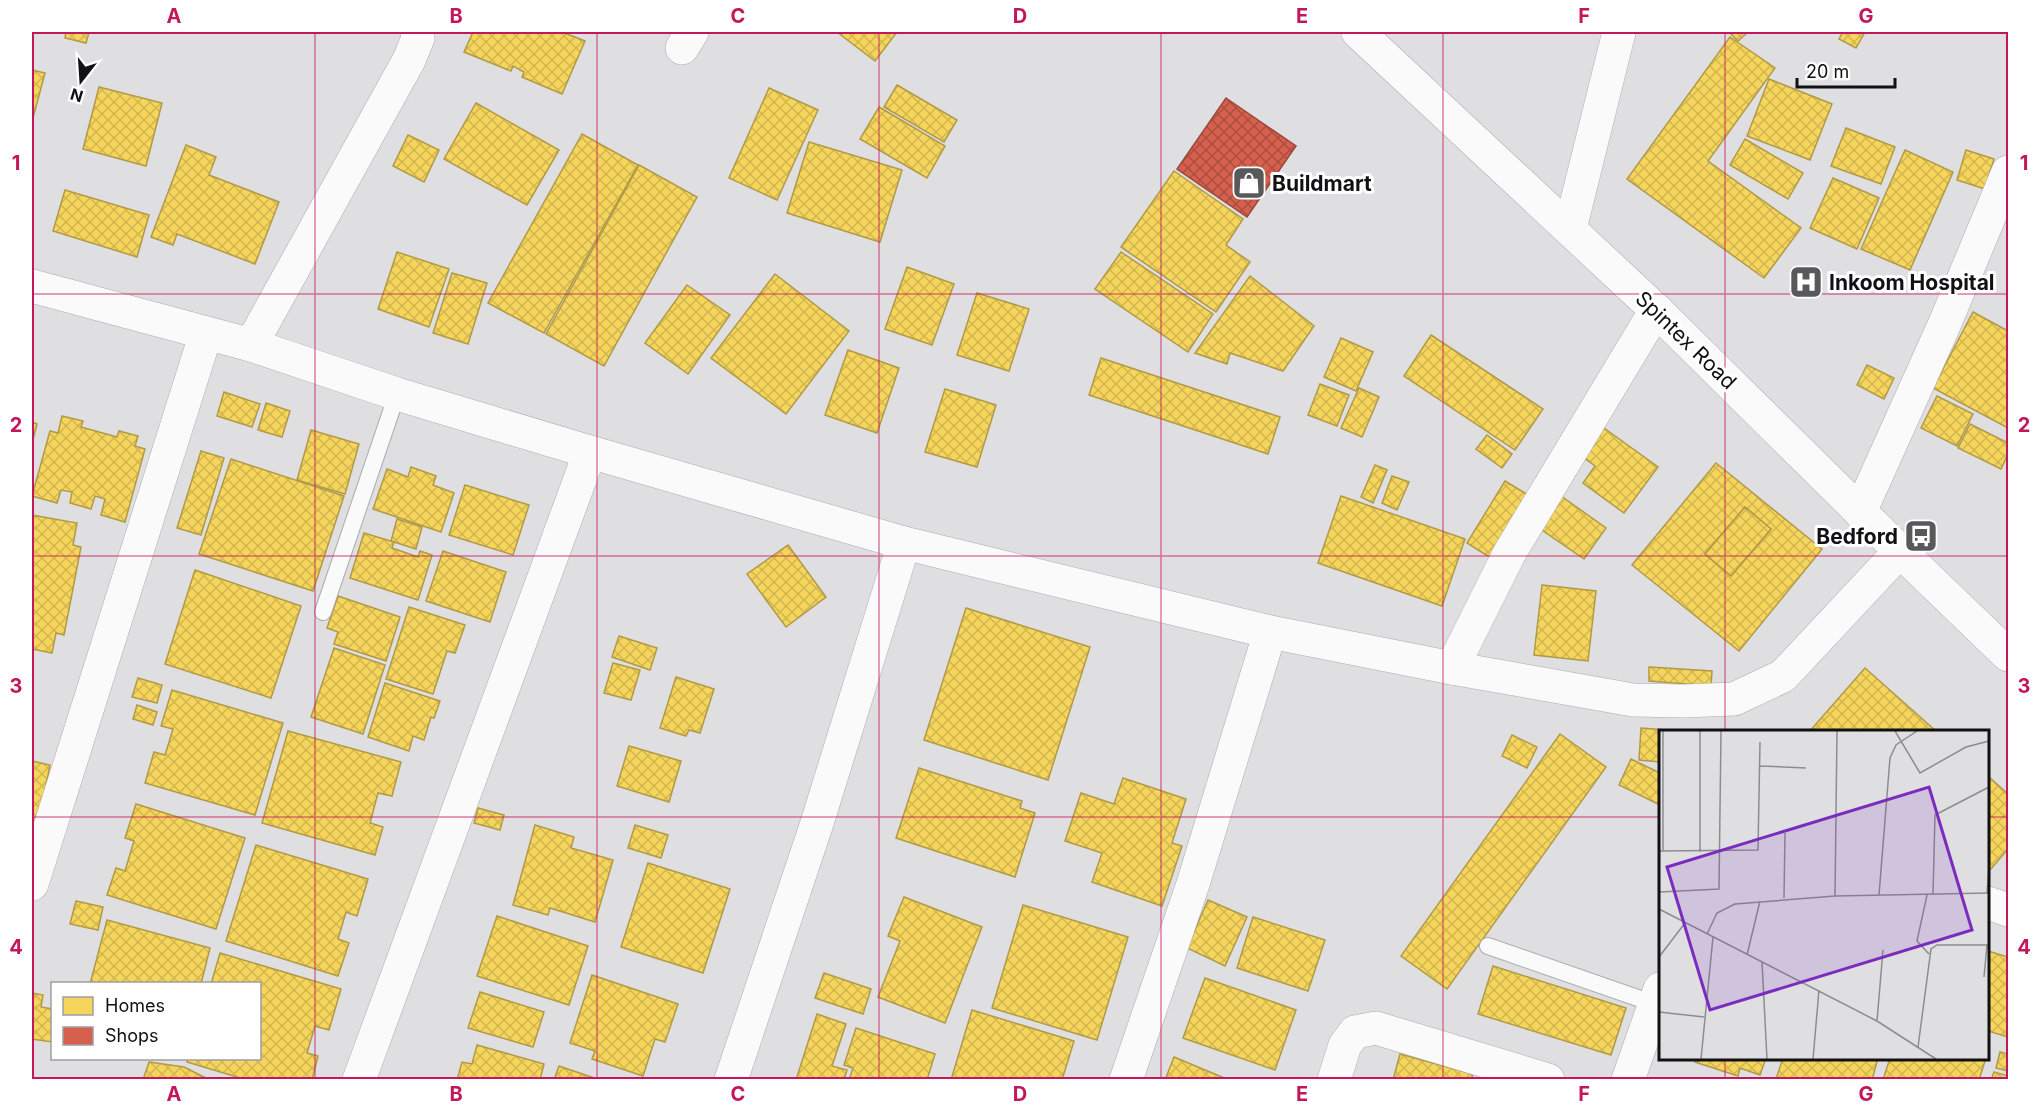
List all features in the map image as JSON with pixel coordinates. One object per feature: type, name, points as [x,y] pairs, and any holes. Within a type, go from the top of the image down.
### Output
[{"type":"street","points":[[251,345],[409,60],[418,38],[417,32]]},
{"type":"street","name":"Spintex Road","points":[[1358,32],[1656,310],[1900,552],[2008,655]]},
{"type":"street","points":[[1570,230],[1619,32]]},
{"type":"street","points":[[1860,512],[1945,323],[2008,172]]},
{"type":"street","points":[[32,286],[251,345],[398,394],[904,543],[1270,632],[1452,668],[1633,700],[1734,699],[1783,676],[1900,552]]},
{"type":"street","points":[[1452,668],[1509,554],[1656,310]]},
{"type":"street","points":[[32,884],[206,333]]},
{"type":"street","points":[[359,1080],[590,452]]},
{"type":"street","points":[[730,1080],[817,823],[904,543]]},
{"type":"street","points":[[1126,1080],[1194,881],[1270,632]]},
{"type":"street","points":[[1989,903],[2008,910]]},
{"type":"street","points":[[1628,1080],[1658,996]]},
{"type":"street","points":[[1334,1080],[1346,1045],[1355,1032],[1376,1028],[1548,1080]]},
{"type":"lane","points":[[323,612],[398,394]]},
{"type":"lane","points":[[1488,946],[1658,996]]},
{"type":"building: Homes","points":[[66,32],[89,32],[86,43],[65,38]]},
{"type":"building: Homes","points":[[473,32],[562,32],[585,41],[562,94],[522,77],[524,72],[513,66],[511,71],[464,52]]},
{"type":"building: Homes","points":[[837,32],[897,32],[875,61]]},
{"type":"building: Homes","points":[[1729,32],[1748,32],[1738,41]]},
{"type":"building: Homes","points":[[1843,32],[1865,32],[1856,48],[1839,39]]},
{"type":"building: Homes","points":[[1730,37],[1775,68],[1708,161],[1801,228],[1764,278],[1627,179]]},
{"type":"building: Homes","points":[[32,70],[45,73],[33,118],[32,118]]},
{"type":"building: Homes","points":[[1769,79],[1832,104],[1810,160],[1747,136]]},
{"type":"building: Homes","points":[[897,85],[957,120],[944,142],[884,107]]},
{"type":"building: Homes","points":[[99,87],[162,103],[146,166],[83,149]]},
{"type":"building: Homes","points":[[769,88],[818,110],[777,200],[729,178]]},
{"type":"building: Homes","points":[[476,103],[559,150],[527,205],[444,159]]},
{"type":"building: Homes","points":[[879,107],[945,146],[927,178],[860,139]]},
{"type":"building: Homes","points":[[1846,128],[1895,147],[1881,184],[1831,166]]},
{"type":"building: Homes","points":[[582,134],[638,165],[544,333],[488,303]]},
{"type":"building: Homes","points":[[408,135],[439,150],[424,182],[393,166]]},
{"type":"building: Homes","points":[[1745,139],[1803,173],[1788,199],[1730,165]]},
{"type":"building: Homes","points":[[809,142],[902,170],[880,242],[787,213]]},
{"type":"building: Homes","points":[[186,145],[216,157],[209,175],[279,202],[255,264],[177,234],[173,245],[151,237]]},
{"type":"building: Homes","points":[[1905,150],[1953,172],[1910,270],[1861,249]]},
{"type":"building: Homes","points":[[1966,150],[1994,159],[1985,189],[1957,180]]},
{"type":"building: Homes","points":[[639,165],[697,197],[604,366],[546,334]]},
{"type":"building: Homes","points":[[1174,171],[1243,219],[1226,245],[1250,262],[1216,312],[1121,247]]},
{"type":"building: Homes","points":[[1833,178],[1879,198],[1857,249],[1810,228]]},
{"type":"building: Homes","points":[[65,190],[149,215],[137,257],[53,231]]},
{"type":"building: Homes","points":[[397,252],[449,269],[429,327],[378,309]]},
{"type":"building: Homes","points":[[1121,252],[1213,314],[1188,352],[1095,289]]},
{"type":"building: Homes","points":[[907,267],[954,284],[932,345],[885,329]]},
{"type":"building: Homes","points":[[452,273],[487,283],[468,344],[433,333]]},
{"type":"building: Homes","points":[[775,274],[849,331],[786,414],[711,358]]},
{"type":"building: Homes","points":[[1250,276],[1314,326],[1283,371],[1230,353],[1227,364],[1195,353]]},
{"type":"building: Homes","points":[[687,285],[730,315],[688,374],[645,343]]},
{"type":"building: Homes","points":[[977,293],[1029,309],[1009,371],[957,355]]},
{"type":"building: Homes","points":[[1973,312],[2008,331],[2008,428],[1933,388]]},
{"type":"building: Homes","points":[[1431,335],[1543,409],[1515,450],[1404,376]]},
{"type":"building: Homes","points":[[1341,338],[1373,352],[1356,391],[1324,377]]},
{"type":"building: Homes","points":[[848,350],[899,368],[877,433],[825,415]]},
{"type":"building: Homes","points":[[1101,358],[1280,417],[1268,454],[1089,395]]},
{"type":"building: Homes","points":[[1867,365],[1894,378],[1884,399],[1857,385]]},
{"type":"building: Homes","points":[[1320,384],[1349,395],[1337,426],[1308,415]]},
{"type":"building: Homes","points":[[1359,388],[1379,397],[1362,437],[1341,428]]},
{"type":"building: Homes","points":[[945,389],[996,405],[977,467],[925,452]]},
{"type":"building: Homes","points":[[224,392],[260,404],[252,427],[217,416]]},
{"type":"building: Homes","points":[[1937,396],[1973,414],[1957,446],[1921,428]]},
{"type":"building: Homes","points":[[266,403],[290,411],[282,437],[258,430]]},
{"type":"building: Homes","points":[[62,416],[83,421],[81,427],[117,437],[119,431],[138,436],[135,446],[145,449],[125,522],[101,515],[105,499],[95,496],[91,509],[70,503],[72,492],[61,490],[57,503],[32,496],[50,431],[58,433]]},
{"type":"building: Homes","points":[[32,422],[37,424],[32,444]]},
{"type":"building: Homes","points":[[1597,423],[1658,467],[1624,513],[1583,483],[1595,466],[1576,452]]},
{"type":"building: Homes","points":[[1970,424],[2008,443],[2008,454],[2001,469],[1958,448]]},
{"type":"building: Homes","points":[[311,430],[359,444],[345,494],[297,480]]},
{"type":"building: Homes","points":[[1487,435],[1512,454],[1502,468],[1476,449]]},
{"type":"building: Homes","points":[[201,451],[224,458],[201,535],[177,528]]},
{"type":"building: Homes","points":[[231,459],[344,496],[313,591],[199,554]]},
{"type":"building: Homes","points":[[1716,463],[1822,549],[1739,651],[1632,565]],"holes":[[[1745,507],[1771,529],[1731,576],[1705,554]]]},
{"type":"building: Homes","points":[[1375,465],[1387,470],[1373,503],[1361,497]]},
{"type":"building: Homes","points":[[411,467],[436,476],[433,485],[454,493],[441,532],[373,509],[387,469],[408,477]]},
{"type":"building: Homes","points":[[1392,476],[1409,482],[1397,510],[1382,503]]},
{"type":"building: Homes","points":[[1505,481],[1533,498],[1494,560],[1467,543]]},
{"type":"building: Homes","points":[[465,485],[529,505],[513,555],[449,535]]},
{"type":"building: Homes","points":[[1341,496],[1465,539],[1442,606],[1318,563]]},
{"type":"building: Homes","points":[[1561,496],[1606,528],[1584,559],[1539,528]]},
{"type":"building: Homes","points":[[1745,507],[1771,529],[1731,576],[1705,554]]},
{"type":"building: Homes","points":[[32,515],[77,523],[73,545],[81,547],[64,635],[56,633],[52,653],[32,649]]},
{"type":"building: Homes","points":[[397,519],[422,527],[416,549],[391,541]]},
{"type":"building: Homes","points":[[364,533],[394,542],[392,548],[418,557],[420,551],[432,555],[418,600],[350,578]]},
{"type":"building: Homes","points":[[788,545],[826,597],[786,627],[747,574]]},
{"type":"building: Homes","points":[[443,551],[506,572],[490,622],[426,601]]},
{"type":"building: Homes","points":[[195,570],[301,606],[271,698],[165,664]]},
{"type":"building: Homes","points":[[1542,585],[1596,591],[1588,661],[1534,655]]},
{"type":"building: Homes","points":[[338,596],[400,617],[386,661],[334,644],[338,632],[327,628]]},
{"type":"building: Homes","points":[[409,607],[465,625],[455,653],[447,651],[433,694],[386,679]]},
{"type":"building: Homes","points":[[966,608],[1090,647],[1048,780],[924,740]]},
{"type":"building: Homes","points":[[619,636],[657,648],[650,670],[612,657]]},
{"type":"building: Homes","points":[[334,648],[385,665],[363,734],[311,717]]},
{"type":"building: Homes","points":[[613,663],[640,670],[631,700],[604,693]]},
{"type":"building: Homes","points":[[1649,667],[1712,671],[1711,686],[1649,681]]},
{"type":"building: Homes","points":[[1865,668],[1935,730],[1811,730]]},
{"type":"building: Homes","points":[[676,677],[714,689],[700,733],[689,730],[686,736],[660,728]]},
{"type":"building: Homes","points":[[138,678],[162,685],[157,703],[132,697]]},
{"type":"building: Homes","points":[[385,683],[440,701],[434,718],[431,717],[424,740],[413,736],[409,751],[368,737]]},
{"type":"building: Homes","points":[[172,690],[283,723],[255,815],[145,783],[154,752],[165,755],[173,729],[161,726]]},
{"type":"building: Homes","points":[[137,705],[157,712],[153,725],[133,719]]},
{"type":"building: Homes","points":[[1641,728],[1666,730],[1659,730],[1659,762],[1639,760]]},
{"type":"building: Homes","points":[[288,731],[401,762],[392,796],[378,793],[370,823],[383,827],[375,855],[262,823]]},
{"type":"building: Homes","points":[[1560,734],[1606,767],[1447,989],[1401,956]]},
{"type":"building: Homes","points":[[1512,735],[1537,747],[1527,768],[1502,756]]},
{"type":"building: Homes","points":[[629,746],[681,761],[669,802],[617,786]]},
{"type":"building: Homes","points":[[1631,759],[1659,773],[1659,805],[1619,785]]},
{"type":"building: Homes","points":[[32,761],[50,765],[35,841],[32,840]]},
{"type":"building: Homes","points":[[919,768],[1022,801],[1020,808],[1035,813],[1015,877],[896,838]]},
{"type":"building: Homes","points":[[1989,777],[2008,794],[2008,849],[1991,869],[1989,867]]},
{"type":"building: Homes","points":[[1123,778],[1186,799],[1172,843],[1182,846],[1162,906],[1092,882],[1102,853],[1065,841],[1081,793],[1114,804]]},
{"type":"building: Homes","points":[[136,804],[245,838],[216,929],[107,895],[116,868],[125,871],[134,841],[125,838]]},
{"type":"building: Homes","points":[[478,808],[504,815],[500,830],[474,823]]},
{"type":"building: Homes","points":[[535,825],[574,837],[571,848],[613,860],[595,922],[550,908],[548,915],[513,905]]},
{"type":"building: Homes","points":[[635,825],[668,835],[661,858],[628,848]]},
{"type":"building: Homes","points":[[256,845],[368,879],[357,916],[346,912],[338,939],[349,943],[338,976],[226,941]]},
{"type":"building: Homes","points":[[648,863],[730,889],[703,973],[621,947]]},
{"type":"building: Homes","points":[[904,897],[982,927],[945,1023],[878,997],[900,941],[888,936]]},
{"type":"building: Homes","points":[[1208,900],[1247,917],[1225,966],[1187,948]]},
{"type":"building: Homes","points":[[76,901],[103,907],[98,930],[70,924]]},
{"type":"building: Homes","points":[[1023,905],[1128,937],[1097,1040],[992,1008]]},
{"type":"building: Homes","points":[[497,916],[588,946],[569,1005],[477,976]]},
{"type":"building: Homes","points":[[1253,917],[1325,940],[1308,991],[1237,968]]},
{"type":"building: Homes","points":[[107,920],[210,948],[202,982],[91,982]]},
{"type":"building: Homes","points":[[1989,951],[2008,957],[2008,1037],[1989,1031]]},
{"type":"building: Homes","points":[[220,953],[341,989],[329,1030],[315,1026],[307,1053],[318,1056],[312,1080],[247,1080],[187,1062],[188,1060],[261,1060],[261,982],[212,982]]},
{"type":"building: Homes","points":[[1493,966],[1626,1008],[1611,1055],[1478,1014]]},
{"type":"building: Homes","points":[[824,973],[871,989],[863,1014],[815,998]]},
{"type":"building: Homes","points":[[592,975],[678,1004],[665,1042],[655,1039],[643,1076],[592,1059],[595,1051],[570,1043]]},
{"type":"building: Homes","points":[[1205,978],[1296,1010],[1275,1070],[1183,1038]]},
{"type":"building: Homes","points":[[480,992],[544,1012],[533,1047],[468,1028]]},
{"type":"building: Homes","points":[[32,993],[43,995],[41,1007],[51,1009],[51,1042],[32,1039]]},
{"type":"building: Homes","points":[[972,1010],[1074,1041],[1062,1080],[951,1080]]},
{"type":"building: Homes","points":[[817,1014],[846,1024],[832,1066],[847,1070],[844,1080],[796,1080]]},
{"type":"building: Homes","points":[[856,1028],[935,1054],[927,1080],[849,1080],[853,1068],[844,1065]]},
{"type":"building: Homes","points":[[477,1045],[544,1064],[540,1080],[457,1080],[462,1062],[472,1064]]},
{"type":"building: Homes","points":[[2000,1052],[2008,1054],[2008,1071],[1996,1068]]},
{"type":"building: Homes","points":[[1400,1054],[1473,1074],[1471,1080],[1393,1080]]},
{"type":"building: Homes","points":[[1174,1057],[1229,1080],[1165,1080]]},
{"type":"building: Homes","points":[[1696,1060],[1765,1060],[1760,1075],[1740,1068],[1738,1076],[1695,1062]]},
{"type":"building: Homes","points":[[1782,1060],[1877,1060],[1872,1080],[1776,1079]]},
{"type":"building: Homes","points":[[1889,1060],[1985,1060],[1979,1080],[1883,1080]]},
{"type":"building: Homes","points":[[149,1062],[184,1067],[210,1080],[143,1080]]},
{"type":"building: Homes","points":[[559,1066],[600,1080],[554,1080]]},
{"type":"building: Homes","points":[[1994,1072],[2008,1076],[2008,1080],[1991,1080]]},
{"type":"building: Shops","points":[[1226,98],[1296,146],[1247,217],[1177,169]]},
{"type":"place","name":"Buildmart","points":[[1249,183]]},
{"type":"place","name":"Inkoom Hospital","points":[[1806,282]]},
{"type":"place","name":"Bedford","points":[[1921,536]]}]
